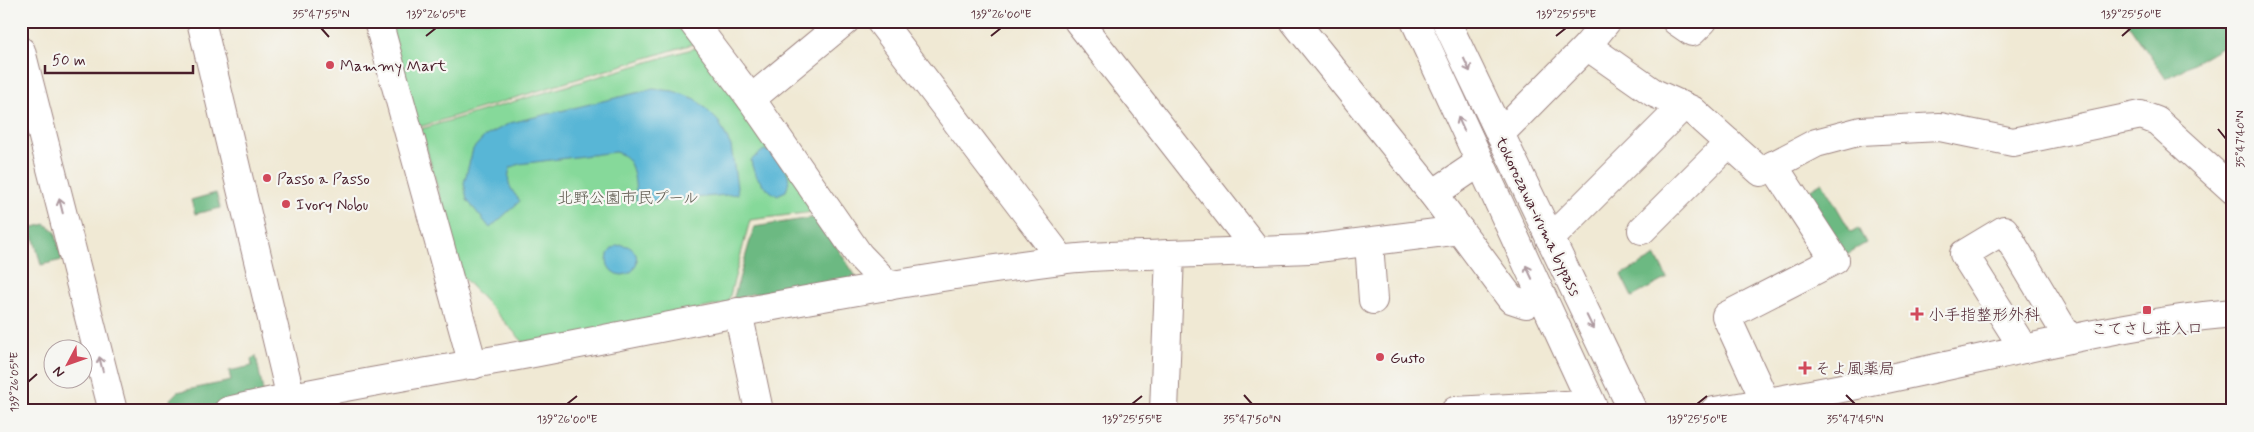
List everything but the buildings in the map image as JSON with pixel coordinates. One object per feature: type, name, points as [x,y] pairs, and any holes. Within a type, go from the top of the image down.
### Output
[{"type":"main road","points":[[201,21],[293,404]]},
{"type":"main road","points":[[378,21],[473,365]]},
{"type":"main road","points":[[692,21],[751,99],[859,255],[889,286]]},
{"type":"main road","points":[[751,99],[845,21]]},
{"type":"main road","points":[[880,21],[1062,260]]},
{"type":"main road","points":[[1078,21],[1256,249]]},
{"type":"main road","points":[[1294,21],[1433,194],[1512,299],[1526,304]]},
{"type":"main road","name":"tokorozawa-iruma bypass","points":[[1415,21],[1594,411]]},
{"type":"main road","name":"tokorozawa-iruma bypass","points":[[1446,21],[1633,411]]},
{"type":"main road","points":[[1500,134],[1587,46],[1607,21]]},
{"type":"main road","points":[[1676,21],[1692,32],[1703,21]]},
{"type":"main road","points":[[1587,46],[1654,93],[1692,110],[1761,172],[1816,143],[1861,131],[1940,127],[2013,142],[2140,115],[2157,121],[2233,190]]},
{"type":"main road","points":[[21,51],[113,411]]},
{"type":"main road","points":[[1550,239],[1683,106]]},
{"type":"main road","points":[[1642,230],[1729,143]]},
{"type":"main road","points":[[1433,194],[1479,163]]},
{"type":"main road","points":[[1766,403],[1726,316],[1835,260],[1773,165]]},
{"type":"main road","points":[[228,411],[293,404],[473,365],[738,312],[889,286],[1062,260],[1256,249],[1310,249],[1460,230]]},
{"type":"main road","points":[[2024,349],[1964,254],[2004,230],[2069,339]]},
{"type":"main road","points":[[1369,242],[1373,300]]},
{"type":"main road","points":[[1164,411],[1170,254]]},
{"type":"main road","points":[[738,312],[759,411]]},
{"type":"main road","points":[[1714,411],[1766,403],[2156,322],[2233,312]]},
{"type":"main road","points":[[1455,411],[1565,405],[1594,411]]},
{"type":"green space","points":[[385,21],[684,21],[699,42],[416,128]]},
{"type":"green space","points":[[2126,21],[2233,21],[2233,40],[2166,79]]},
{"type":"green space","name":"北野公園市民プール","points":[[702,46],[820,211],[750,220],[728,303],[526,345],[462,276],[421,129]]},
{"type":"green space","points":[[1822,182],[1851,232],[1858,228],[1866,243],[1833,262],[1796,198]]},
{"type":"green space","points":[[216,193],[220,208],[195,214],[191,200]]},
{"type":"green space","points":[[817,217],[857,278],[751,294],[733,300],[754,227]]},
{"type":"green space","points":[[45,224],[55,231],[62,260],[41,265],[31,228]]},
{"type":"green space","points":[[1656,256],[1667,278],[1632,297],[1621,275]]},
{"type":"green space","points":[[256,356],[264,396],[188,411],[172,411],[170,399],[177,392],[231,381],[229,371],[252,366],[251,359]]},
{"type":"water","points":[[653,89],[673,91],[696,99],[719,122],[731,146],[738,194],[637,203],[635,179],[631,165],[627,159],[615,152],[519,164],[510,168],[508,178],[510,186],[520,201],[490,228],[467,200],[464,183],[473,149],[484,137],[510,123]]},
{"type":"water","points":[[764,150],[771,152],[788,174],[789,179],[786,191],[777,195],[772,193],[760,181],[752,165],[751,160]]},
{"type":"water","points":[[622,245],[633,249],[637,260],[633,271],[622,275],[611,271],[607,260],[611,249]]},
{"type":"place","name":"Mammy Mart","points":[[330,65]]},
{"type":"place","name":"Passo a Passo","points":[[267,178]]},
{"type":"place","name":"Ivory Nobu","points":[[286,204]]},
{"type":"place","name":"こてさし荘入口","points":[[2147,310]]},
{"type":"place","name":"小手指整形外科","points":[[1917,314]]},
{"type":"place","name":"Gusto","points":[[1380,357]]},
{"type":"place","name":"そよ風薬局","points":[[1805,368]]}]
